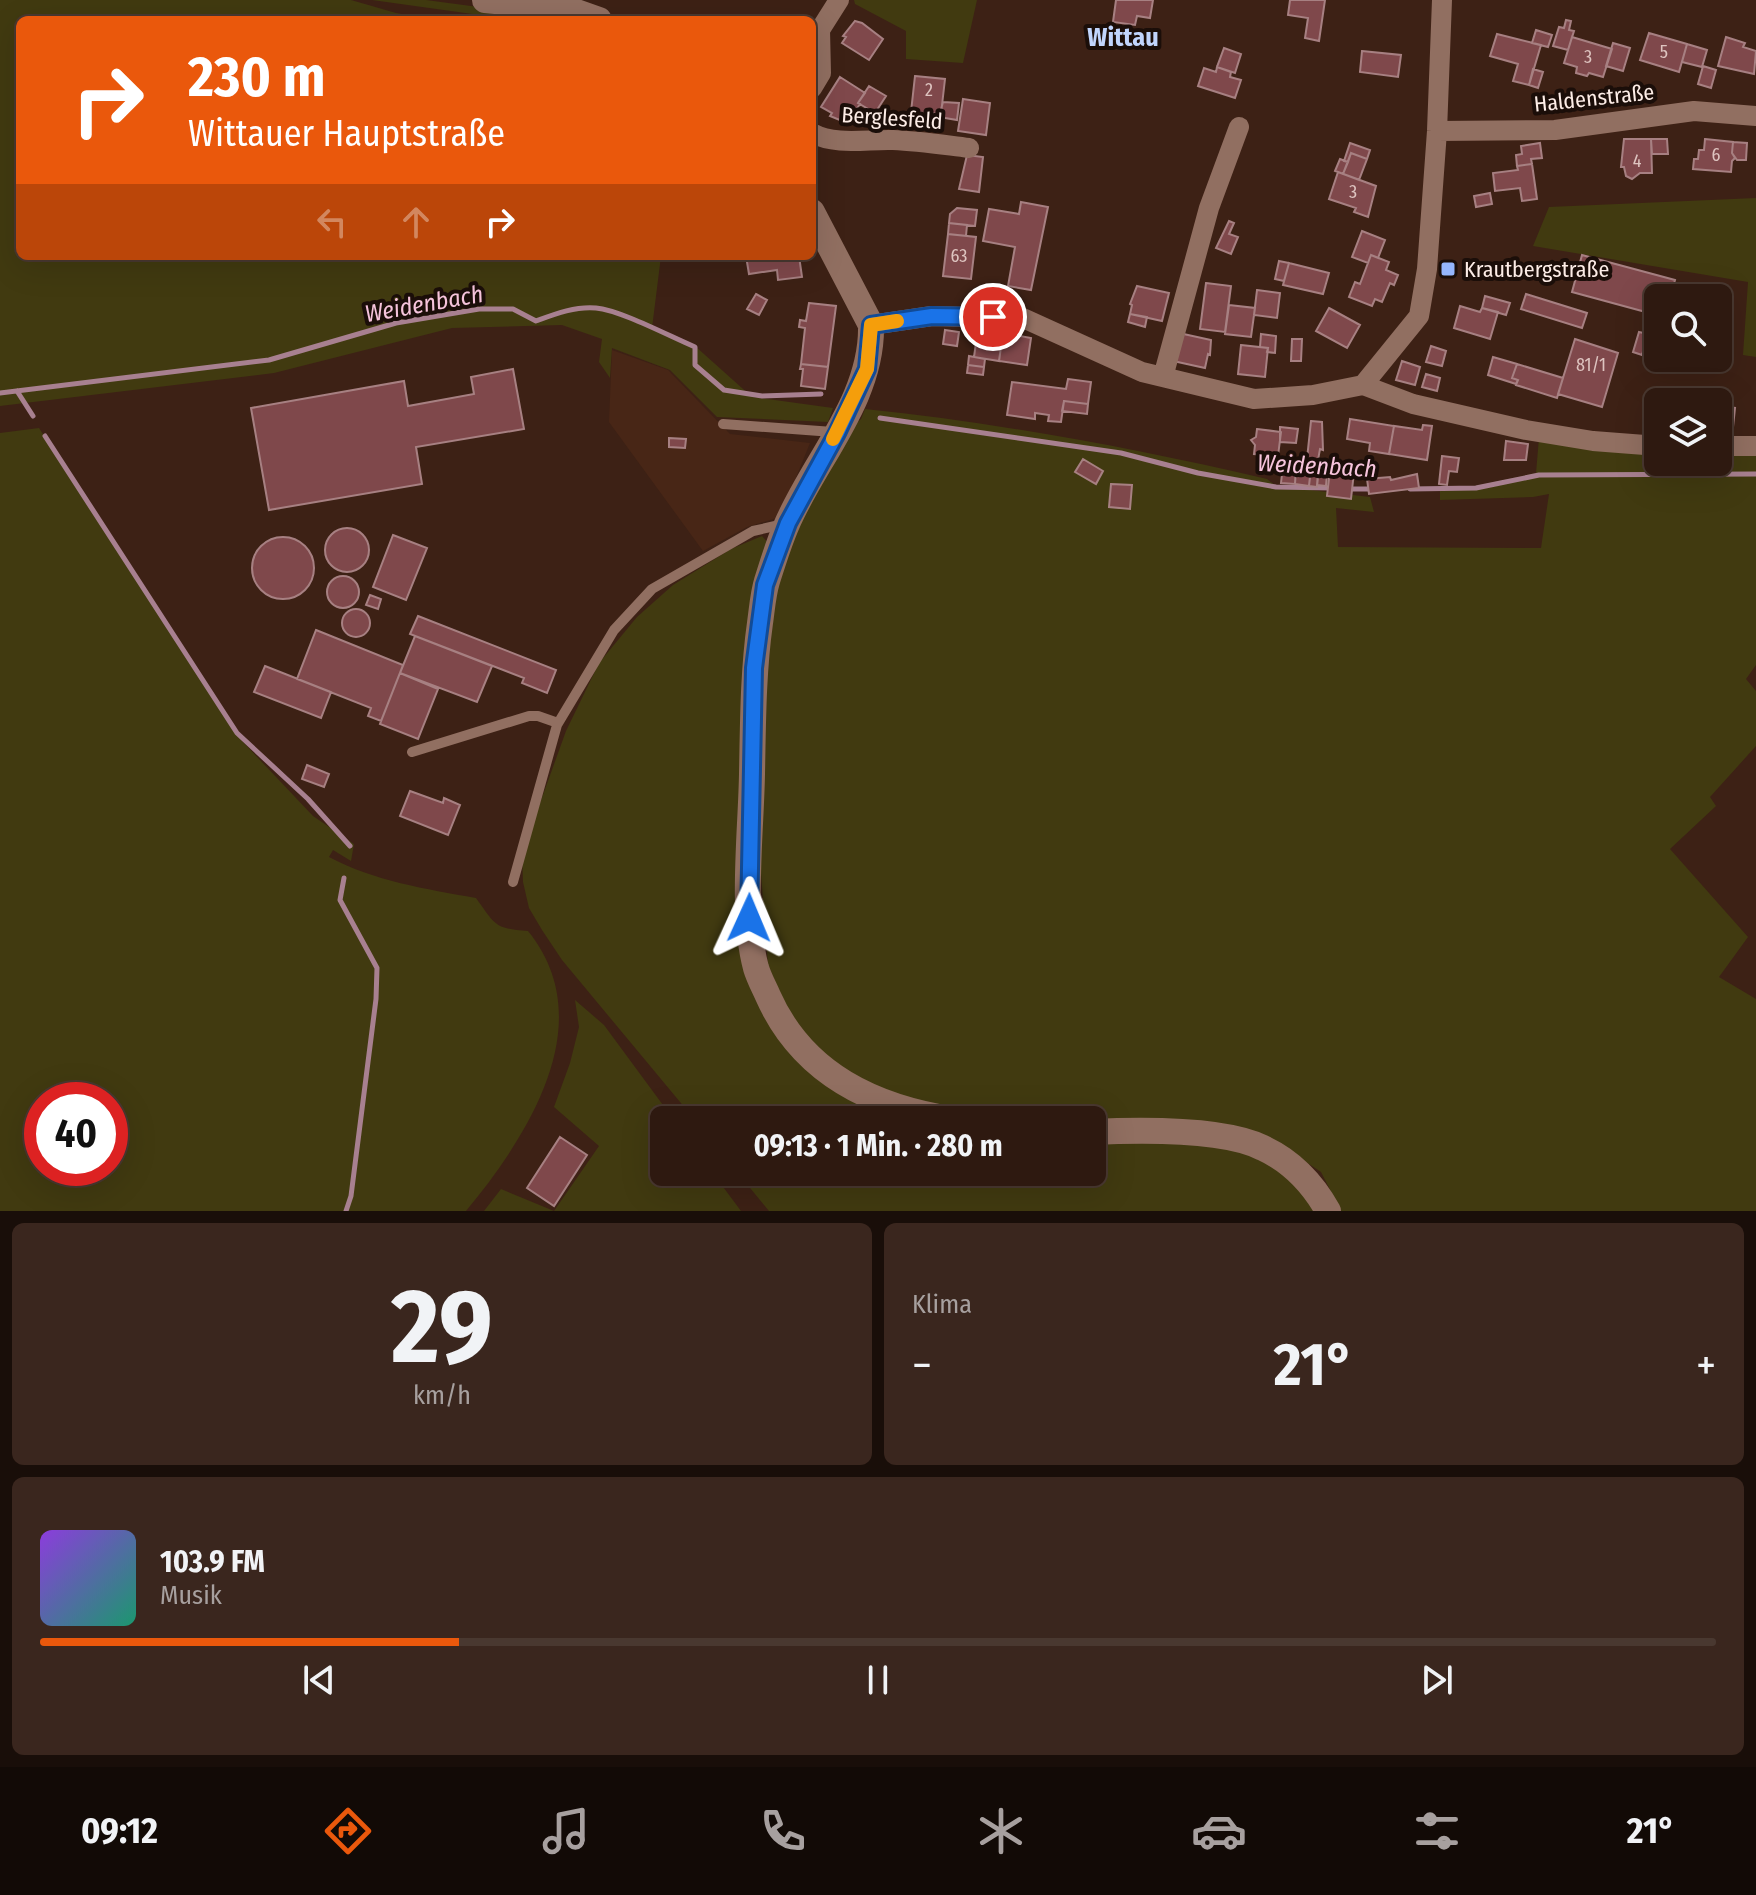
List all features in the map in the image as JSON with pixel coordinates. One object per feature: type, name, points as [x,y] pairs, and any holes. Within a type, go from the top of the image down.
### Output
[{"type":"street","points":[[485,0],[565,8],[588,16]]},
{"type":"street","points":[[816,81],[821,73],[820,30],[839,0]]},
{"type":"street","points":[[1363,385],[1419,316],[1427,269],[1442,0]]},
{"type":"street","name":"Haldenstraße","points":[[1437,131],[1555,130],[1694,111],[1756,116]]},
{"type":"street","points":[[1163,377],[1209,208],[1239,127]]},
{"type":"street","name":"Berglesfeld","points":[[816,135],[849,141],[893,140],[969,148]]},
{"type":"street","points":[[816,220],[871,325],[867,369],[837,433],[788,523],[765,585],[754,668],[749,918],[756,969],[792,1039],[825,1071],[868,1097],[895,1106]]},
{"type":"street","points":[[871,325],[932,316],[1023,318],[1142,372],[1254,399],[1313,395],[1363,385],[1413,404],[1526,430],[1593,441],[1644,445]]},
{"type":"street","points":[[1732,446],[1756,446]]},
{"type":"street","points":[[1106,1131],[1197,1134],[1261,1146],[1287,1162],[1305,1179],[1328,1211]]},
{"type":"lane","points":[[723,424],[837,433]]},
{"type":"lane","points":[[513,882],[558,723],[614,630],[652,589],[753,531],[788,523]]},
{"type":"lane","points":[[412,752],[529,716],[558,723]]},
{"type":"shaded area","points":[[0,0],[351,0],[414,16],[16,16],[16,260],[660,260],[652,328],[695,346],[752,397],[833,408],[828,422],[717,417],[670,370],[612,348],[610,378],[599,362],[602,339],[562,325],[452,328],[274,373],[0,406]]},
{"type":"shaded area","points":[[372,0],[426,0],[544,16],[486,16]]},
{"type":"shaded area","points":[[854,0],[977,0],[963,63],[906,59],[906,31],[855,4]]},
{"type":"shaded area","points":[[1756,198],[1756,357],[1743,355],[1748,282],[1533,246],[1549,207]]},
{"type":"shaded area","points":[[612,350],[668,370],[730,434],[810,443],[780,517],[747,527],[703,551],[609,422]]},
{"type":"shaded area","points":[[865,409],[966,421],[1167,457],[1267,479],[1276,486],[1370,497],[1374,512],[1336,508],[1338,547],[1541,548],[1549,494],[1440,500],[1440,487],[1475,486],[1536,473],[1539,438],[1644,451],[1644,476],[1732,476],[1732,453],[1756,453],[1756,665],[1746,679],[1756,691],[1756,746],[1710,797],[1716,806],[1670,849],[1748,937],[1719,977],[1756,999],[1756,1211],[1341,1211],[1321,1172],[1273,1140],[1296,1184],[1322,1211],[769,1211],[748,1186],[1106,1186],[1106,1106],[902,1106],[872,1094],[809,1041],[792,1022],[768,965],[760,861],[762,737],[774,588],[785,557],[840,438],[861,419]]},
{"type":"shaded area","points":[[39,428],[242,741],[313,816],[354,844],[351,861],[333,850],[329,857],[382,878],[476,898],[496,924],[528,931],[549,966],[558,1003],[557,1040],[548,1077],[532,1113],[490,1181],[466,1211],[0,1211],[0,433]]},
{"type":"shaded area","points":[[762,536],[770,545],[746,920],[774,1022],[891,1106],[683,1106],[562,960],[529,908],[523,882],[522,853],[566,731],[599,663],[637,617],[673,585],[731,549]]},
{"type":"shaded area","points":[[575,1000],[604,1025],[664,1106],[650,1106],[650,1186],[722,1186],[741,1211],[554,1211],[599,1146],[554,1107],[579,1027]]},
{"type":"shaded area","points":[[501,1189],[554,1211],[484,1211]]},
{"type":"building","points":[[1116,0],[1153,0],[1150,18],[1137,16],[1135,25],[1113,22]]},
{"type":"building","points":[[1290,0],[1325,0],[1319,41],[1305,38],[1308,18],[1288,15]]},
{"type":"building","points":[[1566,20],[1571,21],[1569,30],[1574,31],[1568,50],[1553,46],[1559,27],[1564,28]]},
{"type":"building","points":[[855,21],[883,39],[869,60],[842,43],[846,37],[843,36]]},
{"type":"building","points":[[1536,30],[1552,35],[1548,47],[1532,43]]},
{"type":"building","points":[[1649,33],[1687,44],[1679,72],[1640,60]]},
{"type":"building","points":[[1497,34],[1541,45],[1529,85],[1513,81],[1518,64],[1490,56]]},
{"type":"building","points":[[1572,37],[1612,49],[1603,77],[1576,73],[1577,67],[1564,63]]},
{"type":"building","points":[[1726,37],[1745,43],[1743,47],[1756,51],[1754,74],[1718,66]]},
{"type":"building","points":[[1613,43],[1630,48],[1623,71],[1606,66]]},
{"type":"building","points":[[1687,44],[1707,50],[1702,67],[1682,62]]},
{"type":"building","points":[[1224,48],[1241,54],[1235,73],[1217,67]]},
{"type":"building","points":[[1362,51],[1401,55],[1398,77],[1360,72]]},
{"type":"building","points":[[1703,66],[1716,70],[1711,88],[1698,84]]},
{"type":"building","points":[[1217,67],[1231,72],[1230,77],[1241,80],[1235,98],[1198,86],[1204,68],[1216,72]]},
{"type":"building","points":[[1533,69],[1543,72],[1538,88],[1529,85]]},
{"type":"building","points":[[915,76],[945,79],[941,114],[911,112]]},
{"type":"building","points":[[840,77],[865,93],[847,123],[830,116],[832,113],[821,107]]},
{"type":"building","points":[[869,86],[886,96],[875,113],[858,103]]},
{"type":"building","points":[[963,99],[990,103],[986,135],[958,131]]},
{"type":"building","points":[[943,102],[959,103],[957,120],[939,117]]},
{"type":"building","points":[[1624,139],[1651,139],[1652,173],[1640,173],[1632,179],[1626,176],[1624,167],[1621,167]]},
{"type":"building","points":[[1651,139],[1667,139],[1668,154],[1652,154]]},
{"type":"building","points":[[1705,139],[1733,142],[1735,158],[1731,172],[1693,169],[1699,150],[1704,150]]},
{"type":"building","points":[[1733,142],[1747,143],[1746,160],[1737,160],[1732,153]]},
{"type":"building","points":[[1350,143],[1370,150],[1367,159],[1351,153],[1348,162],[1344,161]]},
{"type":"building","points":[[1540,143],[1542,158],[1531,159],[1532,164],[1517,166],[1516,155],[1522,154],[1521,146]]},
{"type":"building","points":[[1351,153],[1367,159],[1359,180],[1343,174]]},
{"type":"building","points":[[967,155],[983,157],[979,192],[959,189]]},
{"type":"building","points":[[1340,159],[1348,162],[1343,174],[1335,171]]},
{"type":"building","points":[[1532,164],[1537,199],[1522,201],[1520,188],[1495,191],[1493,173],[1518,170],[1517,166]]},
{"type":"building","points":[[1338,172],[1376,186],[1368,217],[1354,212],[1356,208],[1329,199]]},
{"type":"building","points":[[1490,193],[1492,204],[1476,207],[1474,196]]},
{"type":"building","points":[[1021,202],[1048,207],[1031,290],[1008,286],[1015,247],[983,241],[989,209],[1019,214]]},
{"type":"building","points":[[957,208],[977,210],[975,226],[949,223],[950,214]]},
{"type":"building","points":[[1229,221],[1234,223],[1229,234],[1238,237],[1231,254],[1216,248]]},
{"type":"building","points":[[949,223],[967,225],[966,236],[948,234]]},
{"type":"building","points":[[1362,231],[1385,240],[1378,258],[1371,255],[1368,263],[1352,257]]},
{"type":"building","points":[[948,234],[976,237],[971,279],[943,276]]},
{"type":"building","points":[[1371,255],[1389,262],[1386,270],[1398,275],[1394,285],[1390,283],[1382,302],[1375,299],[1372,306],[1349,297],[1355,282],[1360,284]]},
{"type":"building","points":[[1582,255],[1675,280],[1674,284],[1644,284],[1644,312],[1572,292]]},
{"type":"building","points":[[747,260],[800,260],[802,277],[778,280],[777,270],[749,274]]},
{"type":"building","points":[[1279,261],[1289,263],[1284,281],[1275,279]]},
{"type":"building","points":[[1289,263],[1329,273],[1323,294],[1283,285]]},
{"type":"building","points":[[1206,283],[1231,286],[1225,332],[1200,329]]},
{"type":"building","points":[[1137,286],[1169,293],[1162,321],[1130,314],[1130,304]]},
{"type":"building","points":[[1257,290],[1280,293],[1277,318],[1254,315]]},
{"type":"building","points":[[756,294],[767,300],[759,315],[747,309]]},
{"type":"building","points":[[1526,294],[1587,313],[1582,328],[1521,309]]},
{"type":"building","points":[[1485,296],[1510,303],[1506,315],[1482,308]]},
{"type":"building","points":[[809,303],[836,306],[828,367],[801,364],[805,328],[799,327],[800,320],[806,321]]},
{"type":"building","points":[[1229,305],[1255,308],[1251,337],[1225,334]]},
{"type":"building","points":[[1460,306],[1480,312],[1482,308],[1498,312],[1490,339],[1454,328]]},
{"type":"building","points":[[1329,308],[1360,325],[1347,348],[1316,331]]},
{"type":"building","points":[[1130,314],[1147,317],[1145,327],[1128,322]]},
{"type":"building","points":[[978,329],[1003,333],[999,361],[974,357]]},
{"type":"building","points":[[945,330],[959,332],[957,346],[943,344]]},
{"type":"building","points":[[1639,332],[1644,333],[1642,355],[1633,352]]},
{"type":"building","points":[[1003,333],[1031,338],[1027,365],[999,361]]},
{"type":"building","points":[[1179,333],[1211,340],[1205,368],[1173,361]]},
{"type":"building","points":[[1261,334],[1276,336],[1275,353],[1260,347]]},
{"type":"building","points":[[1292,339],[1302,339],[1301,361],[1291,361]]},
{"type":"building","points":[[1575,339],[1618,353],[1602,407],[1558,394]]},
{"type":"building","points":[[1241,345],[1268,348],[1265,377],[1238,374]]},
{"type":"building","points":[[1431,346],[1446,351],[1442,366],[1426,362]]},
{"type":"building","points":[[969,356],[985,359],[984,367],[968,365]]},
{"type":"building","points":[[1493,357],[1517,364],[1512,378],[1518,380],[1516,384],[1488,375]]},
{"type":"building","points":[[1402,361],[1420,367],[1415,385],[1396,380]]},
{"type":"building","points":[[801,364],[828,367],[825,389],[801,386]]},
{"type":"building","points":[[1517,364],[1563,378],[1557,398],[1516,385],[1518,380],[1512,378]]},
{"type":"building","points":[[968,365],[984,367],[983,375],[967,373]]},
{"type":"building","points":[[513,369],[524,429],[416,447],[422,484],[269,510],[251,408],[404,381],[408,406],[474,394],[471,377]]},
{"type":"building","points":[[1426,374],[1440,378],[1437,391],[1422,387]]},
{"type":"building","points":[[1068,379],[1091,382],[1088,404],[1064,401],[1061,422],[1048,421],[1049,415],[1035,413],[1035,419],[1007,415],[1012,382],[1066,389]]},
{"type":"building","points":[[1064,401],[1088,404],[1087,414],[1062,411]]},
{"type":"building","points":[[1350,419],[1394,426],[1389,454],[1369,451],[1370,443],[1347,439]]},
{"type":"building","points":[[1311,421],[1322,422],[1323,450],[1320,449],[1318,460],[1307,459]]},
{"type":"building","points":[[1423,425],[1432,426],[1427,460],[1389,454],[1394,426],[1422,430]]},
{"type":"building","points":[[1280,427],[1298,429],[1296,443],[1280,442]]},
{"type":"building","points":[[1257,429],[1281,432],[1278,456],[1254,454],[1255,445],[1251,440],[1256,437]]},
{"type":"building","points":[[669,438],[686,439],[685,448],[669,447]]},
{"type":"building","points":[[1506,441],[1528,444],[1526,460],[1504,460]]},
{"type":"building","points":[[1442,456],[1459,458],[1457,472],[1449,471],[1447,485],[1439,484]]},
{"type":"building","points":[[1083,459],[1103,471],[1096,484],[1075,472]]},
{"type":"building","points":[[1319,461],[1328,462],[1326,486],[1317,485]]},
{"type":"building","points":[[1331,461],[1355,463],[1351,499],[1327,496]]},
{"type":"building","points":[[1283,465],[1296,467],[1295,484],[1281,483]]},
{"type":"building","points":[[1296,467],[1311,468],[1309,486],[1295,484]]},
{"type":"building","points":[[1311,467],[1319,467],[1317,487],[1309,486]]},
{"type":"building","points":[[1417,474],[1419,488],[1369,494],[1367,479],[1390,477],[1391,480]]},
{"type":"building","points":[[1111,484],[1132,485],[1130,509],[1109,507]]},
{"type":"building","points":[[347,528],[363,534],[369,550],[363,566],[347,572],[331,566],[325,550],[331,534]]},
{"type":"building","points":[[393,535],[427,548],[406,600],[373,587]]},
{"type":"building","points":[[277,537],[289,537],[305,546],[312,556],[312,580],[305,590],[289,599],[277,599],[257,585],[252,574],[252,562],[266,542]]},
{"type":"building","points":[[343,576],[355,580],[359,592],[355,604],[343,608],[331,604],[327,592],[331,580]]},
{"type":"building","points":[[370,595],[381,599],[378,609],[366,605]]},
{"type":"building","points":[[356,609],[366,613],[370,623],[366,633],[356,637],[346,633],[342,623],[346,613]]},
{"type":"building","points":[[418,616],[556,670],[547,693],[522,683],[524,678],[410,634]]},
{"type":"building","points":[[316,630],[403,665],[381,721],[368,716],[371,708],[297,679]]},
{"type":"building","points":[[415,636],[492,666],[477,702],[400,673]]},
{"type":"building","points":[[265,666],[331,692],[321,718],[254,692]]},
{"type":"building","points":[[400,673],[438,689],[418,739],[380,724]]},
{"type":"building","points":[[307,765],[329,774],[324,787],[302,779]]},
{"type":"building","points":[[410,791],[443,803],[444,798],[460,805],[448,835],[400,816]]},
{"type":"building","points":[[560,1137],[587,1155],[554,1206],[527,1188]]},
{"type":"waterway","name":"Weidenbach","points":[[0,393],[269,360],[396,323],[479,309],[513,309],[536,321],[566,311],[596,308],[646,324],[695,347],[695,365],[724,390],[762,396],[821,394]]},
{"type":"waterway","points":[[17,391],[33,416]]},
{"type":"waterway","name":"Weidenbach","points":[[880,418],[1121,453],[1198,473],[1276,487],[1332,488]]},
{"type":"waterway","points":[[45,436],[237,733],[308,799],[350,846]]},
{"type":"waterway","name":"Weidenbach","points":[[1410,489],[1476,488],[1539,475],[1756,474]]},
{"type":"waterway","name":"Weidenbach","points":[[1346,489],[1372,489]]},
{"type":"waterway","points":[[344,878],[340,900],[377,968],[376,999],[351,1196],[346,1211]]},
{"type":"slow traffic","points":[[833,439],[867,369],[871,325],[897,321]]},
{"type":"place","name":"Krautbergstraße","points":[[1448,269]]},
{"type":"district","name":"Wittau","points":[[1123,37]]},
{"type":"route","points":[[749,918],[754,668],[765,585],[788,523],[837,433],[867,369],[871,325],[932,316],[993,317]]}]
